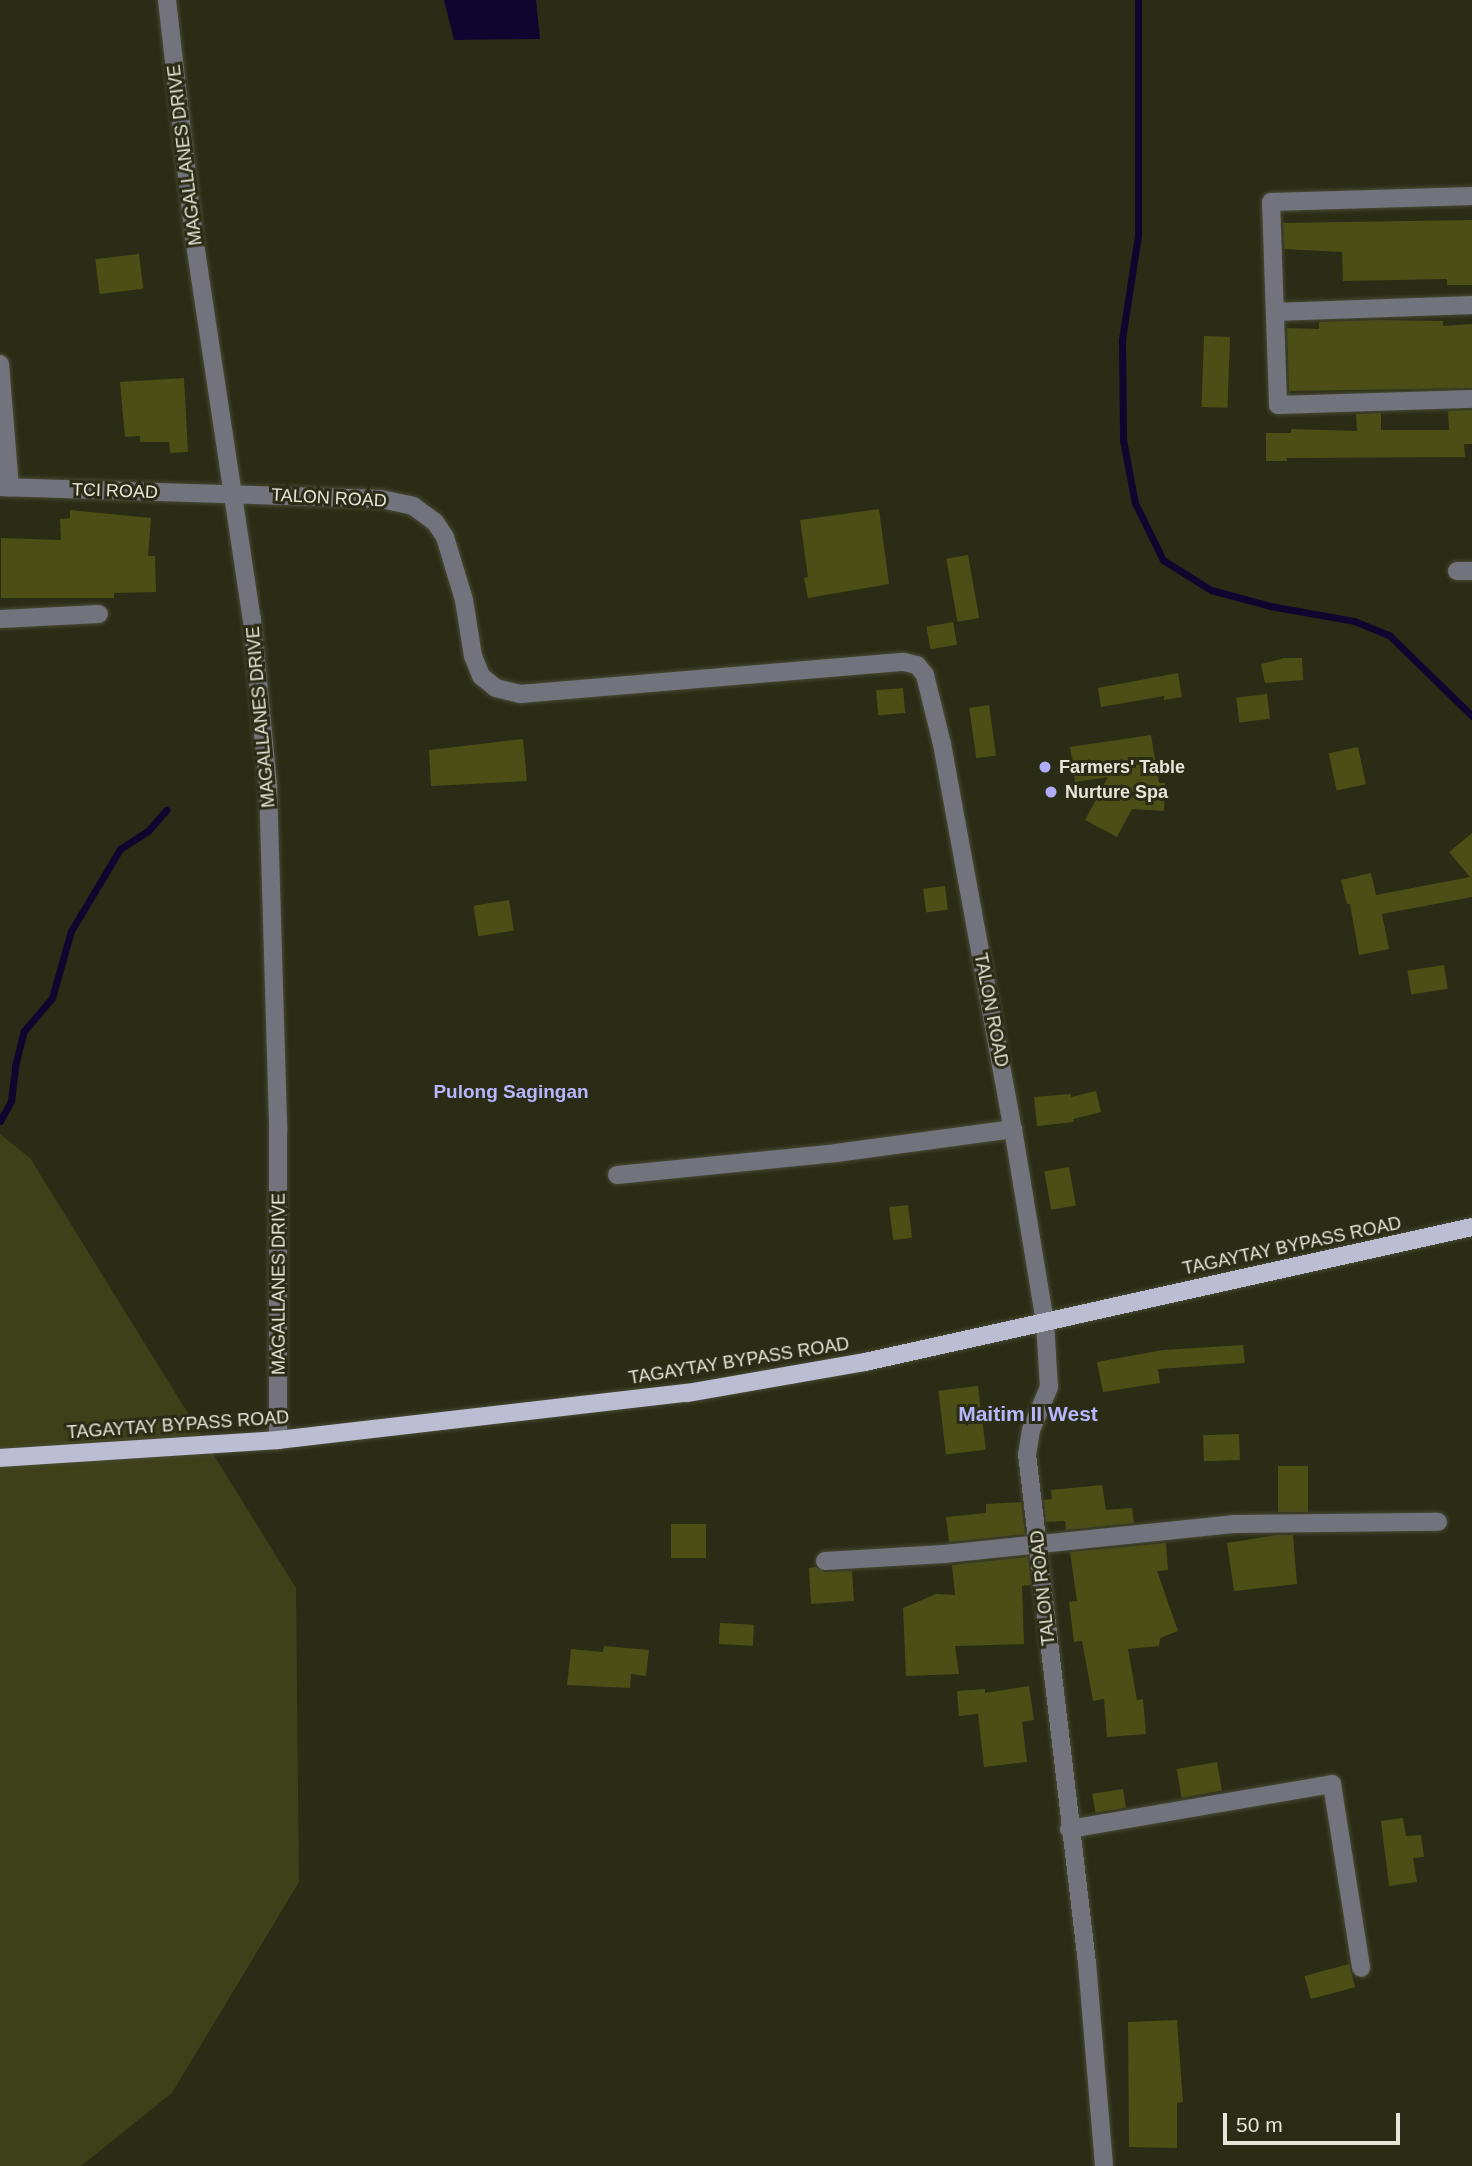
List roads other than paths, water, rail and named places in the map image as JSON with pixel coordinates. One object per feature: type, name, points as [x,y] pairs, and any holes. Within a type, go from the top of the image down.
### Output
[{"type":"main road","name":"TAGAYTAY BYPASS ROAD","points":[[0,1458],[278,1440],[561,1410],[688,1393],[852,1364],[1472,1227]]},
{"type":"street","name":"MAGALLANES DRIVE","points":[[167,0],[195,244],[252,619],[269,798],[278,1131],[278,1440]]},
{"type":"street","points":[[1472,196],[1271,202],[1278,405],[1472,399]]},
{"type":"street","points":[[1276,312],[1472,305]]},
{"type":"street","points":[[0,364],[5,487]]},
{"type":"street","name":"TCI ROAD","points":[[5,487],[231,494]]},
{"type":"street","name":"TALON ROAD","points":[[231,494],[381,499],[413,506],[435,522],[445,537],[464,600],[473,656],[481,676],[496,688],[520,694],[904,662],[917,665],[925,675],[942,744],[1013,1129],[1045,1322],[1049,1387],[1031,1430],[1027,1454],[1069,1829],[1087,1963],[1104,2166]]},
{"type":"street","points":[[0,620],[99,614]]},
{"type":"street","points":[[617,1175],[836,1153],[1013,1129]]},
{"type":"street","points":[[825,1561],[944,1554],[1235,1524],[1438,1522]]},
{"type":"street","points":[[1069,1829],[1332,1784],[1361,1968]]},
{"type":"waterway","points":[[1138,0],[1138,235],[1122,339],[1123,440],[1135,503],[1163,560],[1211,590],[1270,606],[1354,621],[1389,635],[1472,716]]},
{"type":"waterway","points":[[0,1121],[11,1101],[15,1066],[24,1031],[52,998],[71,931],[120,849],[148,831],[166,810]]},
{"type":"place","name":"Farmers' Table","points":[[1045,767]]},
{"type":"place","name":"Nurture Spa","points":[[1051,792]]},
{"type":"district","name":"Pulong Sagingan","points":[[511,1092]]},
{"type":"district","name":"Maitim II West","points":[[1028,1414]]}]
